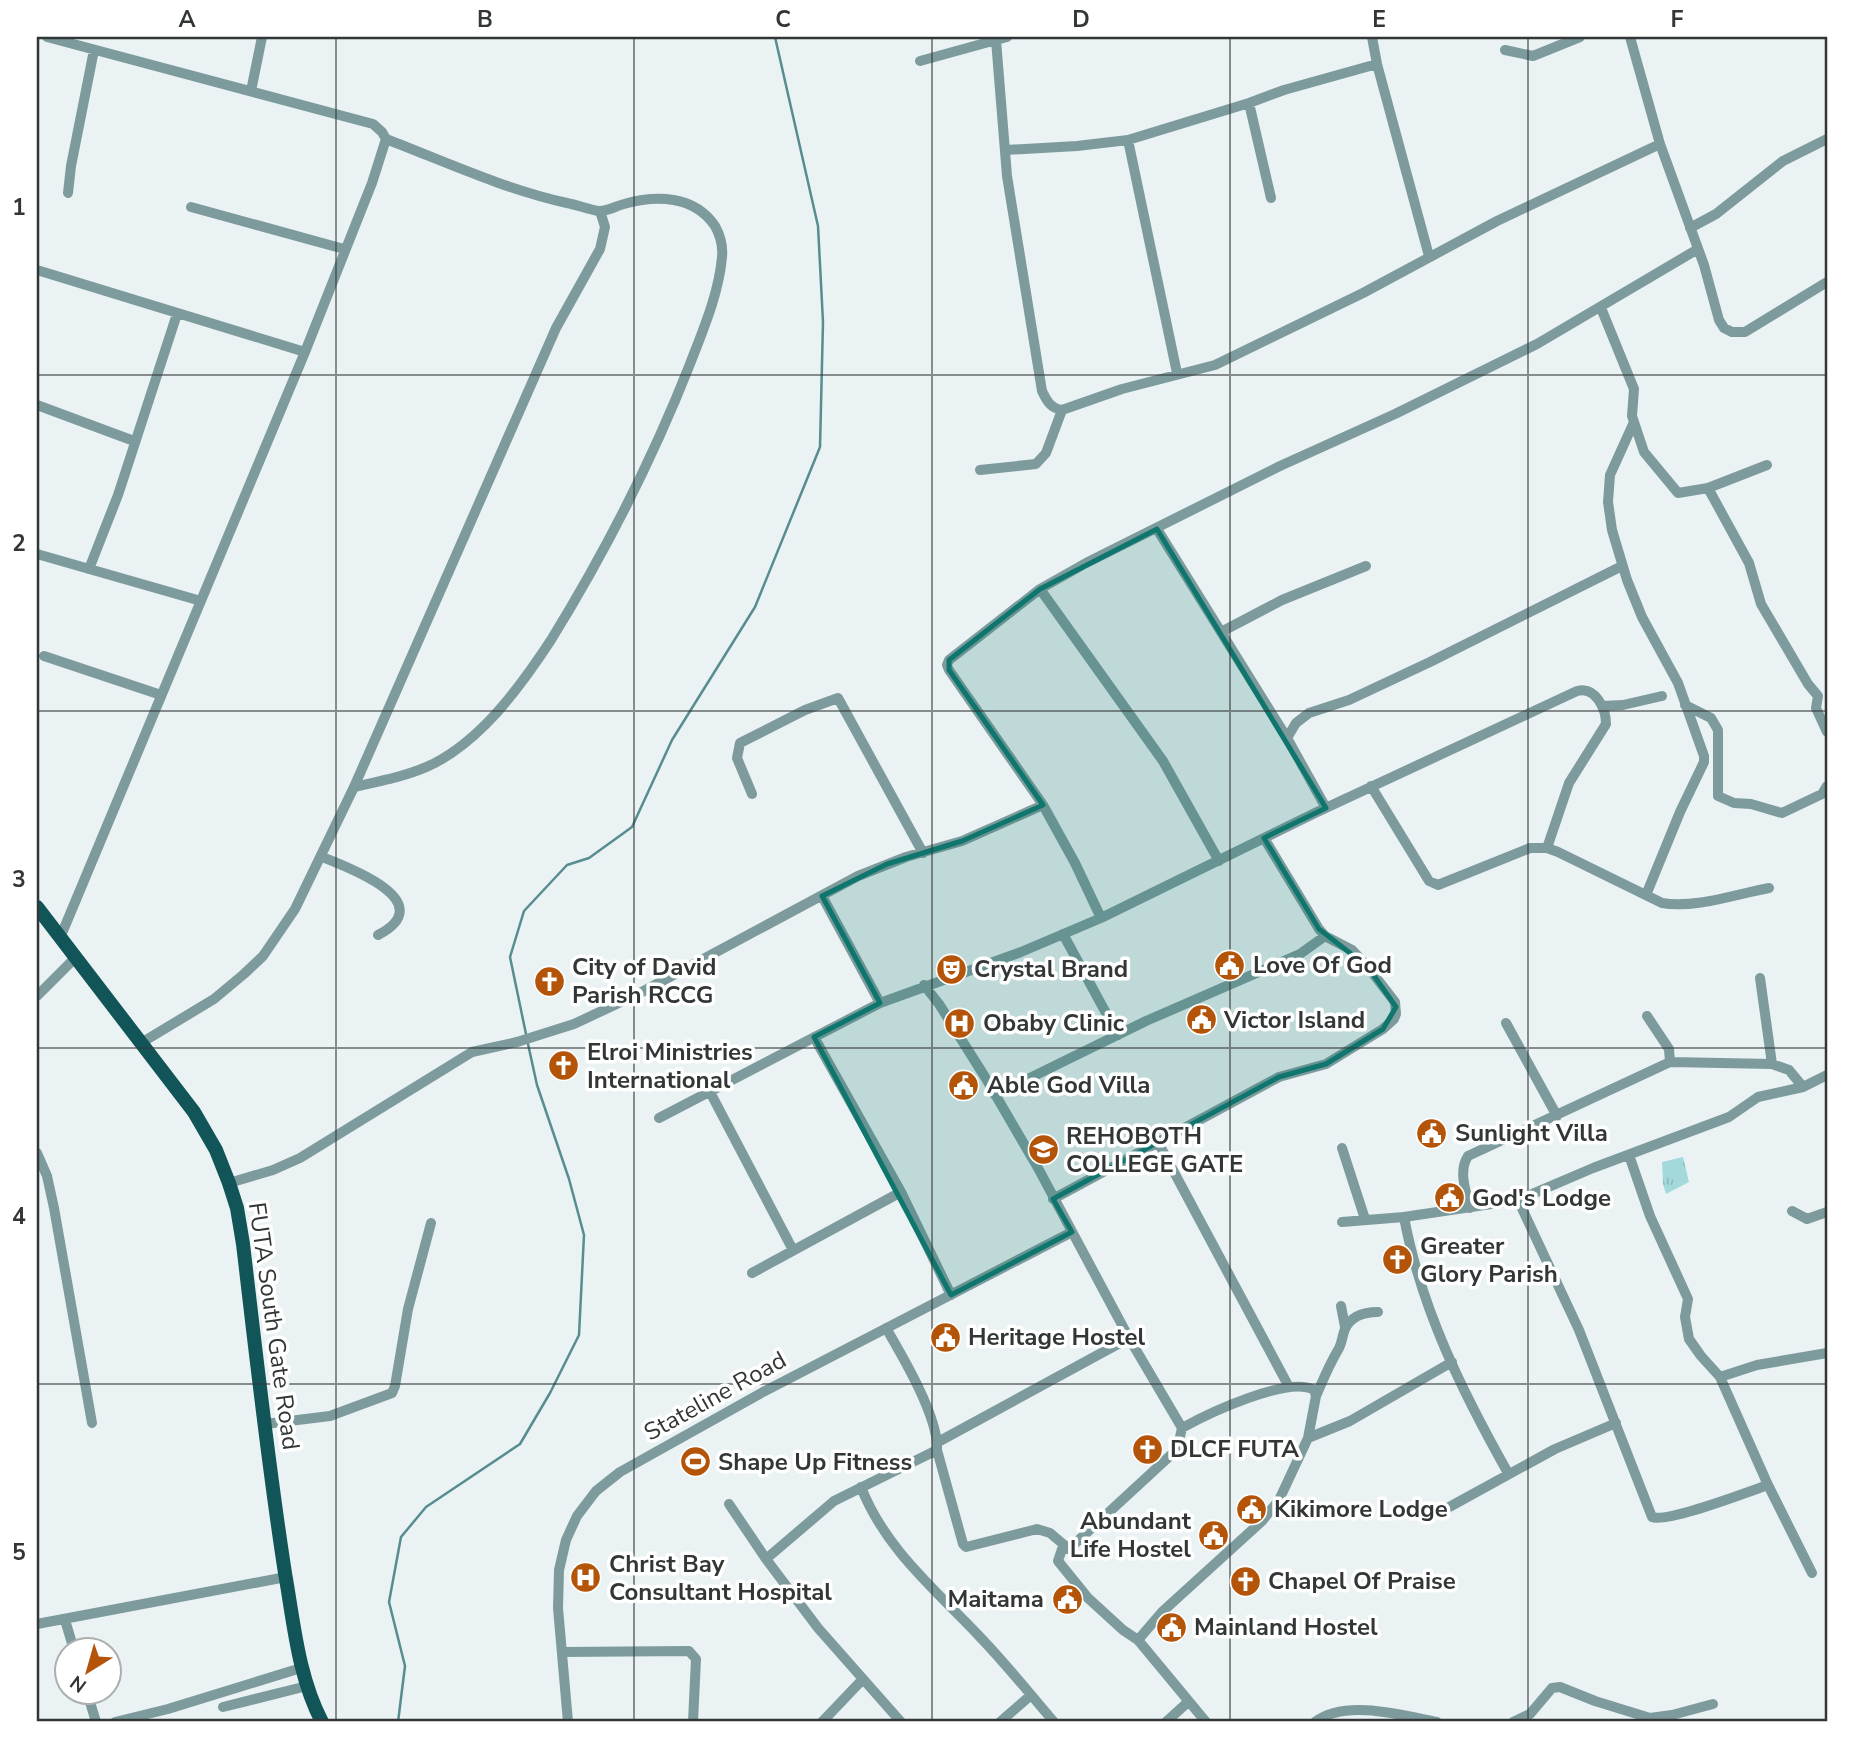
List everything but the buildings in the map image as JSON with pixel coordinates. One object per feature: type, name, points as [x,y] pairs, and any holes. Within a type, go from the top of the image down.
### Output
[{"type":"main road","name":"FUTA South Gate Road","points":[[37,907],[194,1112],[216,1150],[229,1183],[237,1208],[243,1244],[265,1424],[301,1668],[311,1702],[322,1722]]},
{"type":"street","points":[[47,37],[373,124],[386,139],[504,186],[600,211],[645,200],[686,202],[702,212],[720,237],[723,254],[718,283],[681,387],[650,458],[550,641],[487,723],[444,760],[425,770],[354,787]]},
{"type":"street","points":[[251,91],[262,37]]},
{"type":"street","points":[[1373,37],[1377,64],[1429,256]]},
{"type":"street","points":[[1505,50],[1533,56],[1580,37]]},
{"type":"street","points":[[1630,37],[1660,144],[1724,328],[1732,332],[1745,332],[1827,282]]},
{"type":"street","points":[[920,61],[1002,38],[1006,150],[1011,201],[1042,391],[1051,406],[1062,410],[1122,389],[1215,365],[1363,293],[1429,256],[1660,144]]},
{"type":"street","points":[[68,193],[94,50]]},
{"type":"street","points":[[1006,150],[1128,140],[1284,90],[1377,64]]},
{"type":"street","points":[[1249,103],[1271,198]]},
{"type":"street","points":[[60,938],[305,352],[372,183],[386,139]]},
{"type":"street","points":[[1690,228],[1716,214],[1783,161],[1827,139]]},
{"type":"street","points":[[1128,140],[1177,373]]},
{"type":"street","points":[[191,207],[344,249]]},
{"type":"street","points":[[141,1043],[214,999],[263,956],[295,909],[354,787],[556,328],[600,249],[605,228],[600,211]]},
{"type":"street","points":[[1101,918],[1043,805],[947,665],[954,656],[1040,589],[1280,466],[1537,344],[1698,249]]},
{"type":"street","points":[[37,270],[305,352]]},
{"type":"street","points":[[1601,308],[1633,389],[1634,422],[1644,452],[1678,493],[1708,488],[1767,465]]},
{"type":"street","points":[[89,569],[118,495],[177,314]]},
{"type":"street","points":[[37,405],[134,441]]},
{"type":"street","points":[[980,470],[1036,464],[1046,453],[1062,410]]},
{"type":"street","points":[[1634,422],[1610,475],[1608,502],[1612,530],[1622,566],[1642,617],[1678,683],[1704,756],[1704,762],[1646,895]]},
{"type":"street","points":[[1619,458],[1641,443]]},
{"type":"street","points":[[1708,488],[1749,563],[1761,604],[1808,684],[1818,696],[1816,708],[1827,732]]},
{"type":"street","points":[[1157,528],[1287,738],[1326,808]]},
{"type":"street","points":[[37,554],[201,601]]},
{"type":"street","points":[[1221,632],[1282,600],[1366,566]]},
{"type":"street","points":[[1287,738],[1296,723],[1309,713],[1349,700],[1430,662],[1622,566]]},
{"type":"street","points":[[1040,589],[1098,666],[1163,761],[1219,861]]},
{"type":"street","points":[[44,656],[162,695]]},
{"type":"street","points":[[659,1118],[880,1003],[1021,952],[1101,918],[1371,786],[1582,689],[1592,692],[1602,706],[1606,719],[1604,729],[1569,783],[1548,848]]},
{"type":"street","points":[[1602,706],[1623,705],[1662,696]]},
{"type":"street","points":[[752,794],[737,758],[736,750],[740,743],[806,710],[838,698],[923,853]]},
{"type":"street","points":[[1685,705],[1711,718],[1718,730],[1718,796],[1734,803],[1751,804],[1782,813],[1822,794],[1827,786]]},
{"type":"street","points":[[1371,786],[1434,885],[1530,848],[1548,848],[1662,903],[1688,904],[1769,887]]},
{"type":"street","points":[[229,1183],[273,1170],[300,1158],[472,1052],[517,1042],[574,1024],[640,993],[887,864],[962,841],[1043,805]]},
{"type":"street","points":[[1054,1199],[1279,1077],[1326,1064],[1383,1029],[1394,1019],[1395,1002],[1352,950],[1325,936],[1265,838]]},
{"type":"street","points":[[322,857],[358,871],[380,884],[398,903],[394,926],[378,935]]},
{"type":"street","points":[[822,896],[880,1003]]},
{"type":"street","points":[[1062,934],[1118,1035]]},
{"type":"street","points":[[995,1096],[1118,1035],[1300,954],[1325,936]]},
{"type":"street","points":[[37,996],[75,958]]},
{"type":"street","points":[[1760,978],[1772,1064]]},
{"type":"street","points":[[924,985],[950,1021],[995,1096],[1182,1428],[1178,1446],[1171,1454],[1069,1549],[1062,1549],[1058,1556],[1061,1566],[1088,1598],[1138,1640],[1206,1722]]},
{"type":"street","points":[[1647,1016],[1669,1049],[1671,1062]]},
{"type":"street","points":[[1506,1023],[1557,1116]]},
{"type":"street","points":[[814,1037],[901,1192],[951,1296]]},
{"type":"street","points":[[1469,1208],[1462,1171],[1468,1156],[1671,1062],[1772,1064],[1789,1070],[1803,1087]]},
{"type":"street","points":[[1342,1222],[1404,1217],[1518,1200],[1629,1154],[1729,1117],[1758,1097],[1803,1087],[1827,1075]]},
{"type":"street","points":[[710,1092],[793,1250]]},
{"type":"street","points":[[1159,1144],[1289,1387]]},
{"type":"street","points":[[1342,1148],[1365,1219]]},
{"type":"street","points":[[37,1153],[47,1176],[54,1208],[92,1423]]},
{"type":"street","points":[[1629,1154],[1650,1216],[1688,1299],[1686,1329],[1689,1339],[1700,1356],[1720,1377],[1768,1485],[1812,1573]]},
{"type":"street","points":[[752,1273],[901,1192]]},
{"type":"street","points":[[1518,1200],[1579,1330],[1650,1514],[1655,1519],[1676,1515],[1768,1485]]},
{"type":"street","points":[[1791,1211],[1807,1219],[1827,1212]]},
{"type":"street","points":[[1404,1217],[1415,1268],[1430,1314],[1474,1412],[1508,1473]]},
{"type":"street","points":[[265,1424],[330,1416],[392,1393],[408,1309],[431,1223]]},
{"type":"street","name":"Stateline Road","points":[[568,1722],[558,1608],[559,1570],[566,1540],[577,1516],[596,1491],[620,1472],[752,1398],[1072,1232]]},
{"type":"street","points":[[1138,1640],[1171,1603],[1262,1521],[1279,1500],[1308,1438],[1316,1396],[1332,1357],[1339,1349],[1345,1327],[1341,1306]]},
{"type":"street","points":[[1345,1327],[1357,1315],[1378,1312]]},
{"type":"street","points":[[886,1328],[915,1378],[937,1446],[963,1544],[966,1547],[1037,1530],[1050,1533],[1069,1549]]},
{"type":"street","points":[[766,1559],[834,1501],[1129,1338]]},
{"type":"street","points":[[1720,1377],[1757,1365],[1827,1353]]},
{"type":"street","points":[[1308,1438],[1350,1420],[1452,1362]]},
{"type":"street","points":[[1182,1428],[1223,1406],[1289,1387],[1306,1386],[1314,1390],[1316,1396]]},
{"type":"street","points":[[1442,1511],[1555,1449],[1616,1423]]},
{"type":"street","points":[[861,1487],[873,1517],[921,1578],[1000,1658],[1054,1722]]},
{"type":"street","points":[[729,1504],[818,1628],[901,1722]]},
{"type":"street","points":[[37,1624],[286,1577]]},
{"type":"street","points":[[65,1620],[70,1636]]},
{"type":"street","points":[[563,1652],[689,1651],[696,1659],[692,1722]]},
{"type":"street","points":[[115,1722],[168,1709],[301,1668]]},
{"type":"street","points":[[822,1722],[863,1679]]},
{"type":"street","points":[[223,1707],[306,1686]]},
{"type":"street","points":[[1513,1722],[1530,1714],[1552,1688],[1560,1687],[1650,1718],[1713,1704]]},
{"type":"street","points":[[1000,1722],[1031,1695]]},
{"type":"street","points":[[1166,1722],[1188,1702]]},
{"type":"street","points":[[1315,1722],[1330,1712],[1356,1710],[1437,1722]]},
{"type":"highlighted area","points":[[1157,529],[1326,808],[1264,838],[1319,929],[1368,967],[1396,1007],[1383,1029],[1326,1064],[1279,1077],[1053,1199],[1072,1232],[951,1295],[814,1037],[880,1003],[822,896],[887,864],[962,841],[1043,805],[949,670],[949,660],[1040,589]]},
{"type":"green space","points":[[1683,1157],[1689,1182],[1666,1194],[1662,1162]]},
{"type":"waterway","points":[[526,1034],[510,957],[524,911],[567,865],[589,858],[632,827],[672,740],[755,607],[820,447],[823,322],[818,226],[775,37]]},
{"type":"waterway","points":[[398,1722],[405,1666],[389,1602],[401,1537],[426,1507],[520,1444],[550,1393],[579,1335],[584,1235],[569,1179],[537,1085],[528,1044]]},
{"type":"place","name":"Love Of God","points":[[1230,965]]},
{"type":"place","name":"Crystal Brand","points":[[951,969]]},
{"type":"place","name":"City of David Parish RCCG","points":[[549,981]]},
{"type":"place","name":"Victor Island","points":[[1201,1020]]},
{"type":"place","name":"Obaby Clinic","points":[[960,1023]]},
{"type":"place","name":"Elroi Ministries International","points":[[564,1066]]},
{"type":"place","name":"Able God Villa","points":[[964,1085]]},
{"type":"place","name":"Sunlight Villa","points":[[1432,1133]]},
{"type":"place","name":"REHOBOTH COLLEGE GATE","points":[[1043,1150]]},
{"type":"place","name":"God's Lodge","points":[[1449,1198]]},
{"type":"place","name":"Greater Glory Parish","points":[[1397,1260]]},
{"type":"place","name":"Heritage Hostel","points":[[945,1337]]},
{"type":"place","name":"DLCF FUTA","points":[[1147,1449]]},
{"type":"place","name":"Shape Up Fitness","points":[[695,1462]]},
{"type":"place","name":"Kikimore Lodge","points":[[1251,1509]]},
{"type":"place","name":"Abundant Life Hostel","points":[[1214,1535]]},
{"type":"place","name":"Christ Bay Consultant Hospital","points":[[586,1578]]},
{"type":"place","name":"Chapel Of Praise","points":[[1245,1581]]},
{"type":"place","name":"Maitama","points":[[1067,1599]]},
{"type":"place","name":"Mainland Hostel","points":[[1171,1627]]}]
